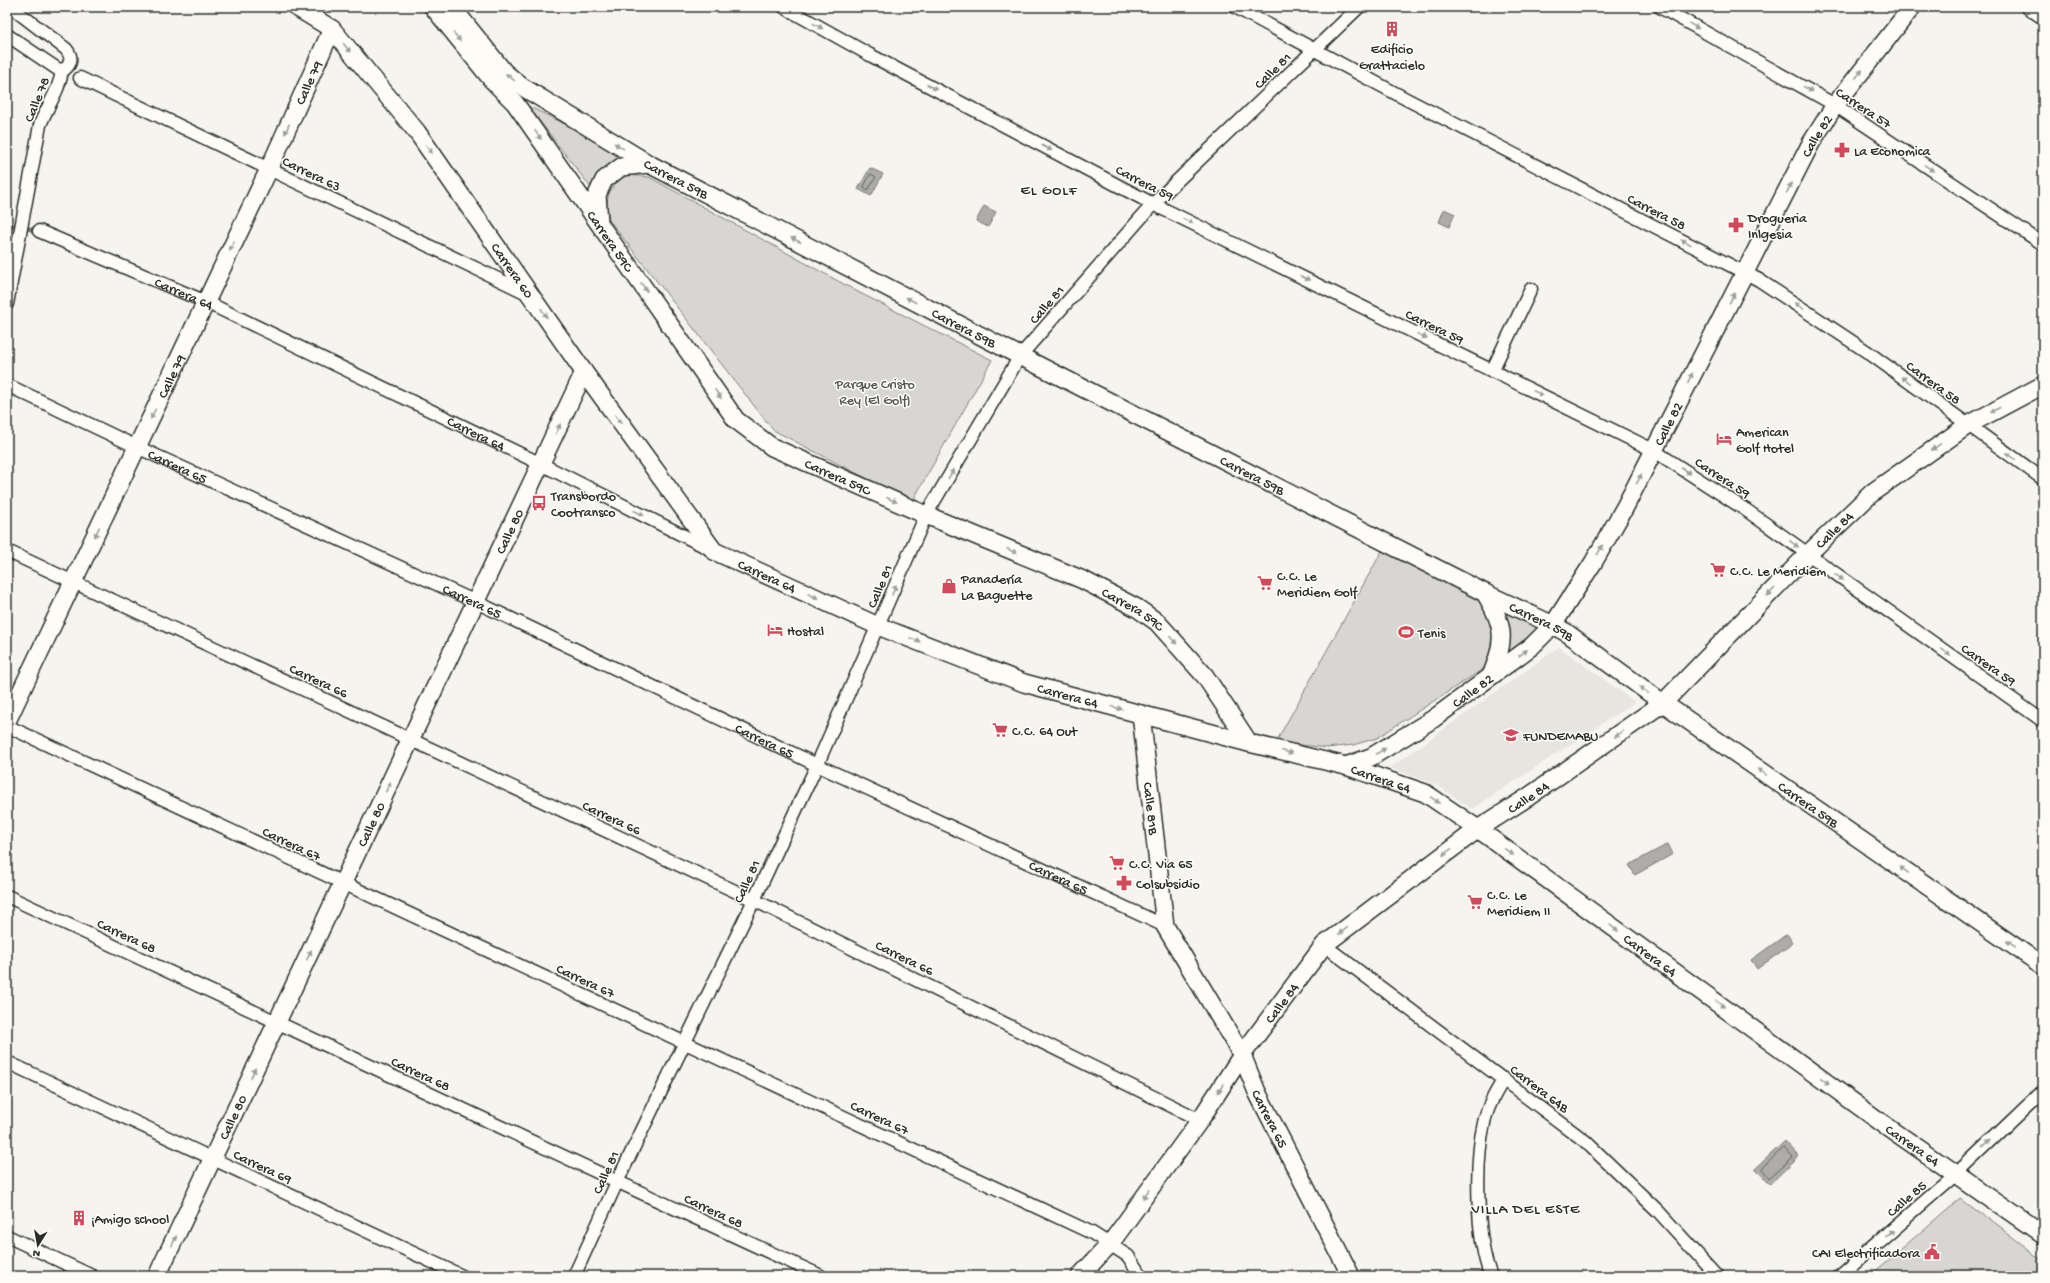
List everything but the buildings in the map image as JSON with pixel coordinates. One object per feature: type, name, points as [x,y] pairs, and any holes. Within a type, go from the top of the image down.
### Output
[{"type":"street","points":[[7,35],[55,68],[62,70],[70,64],[69,53],[11,7]]},
{"type":"street","name":"Carrera 60","points":[[296,7],[332,29],[416,132],[532,295],[584,372],[714,551]]},
{"type":"street","name":"Carrera 59C","points":[[433,7],[492,80],[515,104],[599,222],[736,420],[772,447],[926,515],[1083,580],[1152,618],[1205,676],[1249,743]]},
{"type":"street","name":"Carrera 59B","points":[[452,7],[504,72],[515,81],[649,164],[1020,356],[1485,593],[1553,625],[2043,966]]},
{"type":"street","name":"Carrera 59","points":[[784,7],[870,55],[1153,204],[1653,450],[1746,510],[2043,721]]},
{"type":"street","name":"Carrera 58","points":[[1235,7],[1408,100],[1745,273],[1869,353],[2043,479]]},
{"type":"street","name":"Calle 81","points":[[574,1276],[616,1182],[754,900],[817,765],[926,515],[1020,356],[1153,204],[1360,7]]},
{"type":"street","name":"Carrera 57","points":[[1660,7],[1835,105],[2043,244]]},
{"type":"street","name":"Calle 82","points":[[1346,766],[1371,757],[1433,719],[1532,646],[1553,625],[1593,563],[1625,507],[1811,143],[1835,105],[1912,7]]},
{"type":"street","points":[[2028,7],[2043,18]]},
{"type":"street","name":"Calle 79","points":[[7,721],[269,169],[332,29]]},
{"type":"street","name":"Calle 78","points":[[7,304],[40,125],[47,107],[60,84],[62,70]]},
{"type":"street","name":"Carrera 63","points":[[80,78],[532,295]]},
{"type":"street","points":[[599,222],[597,195],[604,180],[621,167],[649,164]]},
{"type":"street","name":"Carrera 64","points":[[39,231],[206,302],[541,464],[714,551],[878,626],[1024,683],[1249,743],[1346,766],[1425,793],[1478,829],[1955,1175],[2043,1235]]},
{"type":"street","points":[[1492,370],[1531,289]]},
{"type":"street","name":"Calle 80","points":[[157,1276],[584,372]]},
{"type":"street","name":"Carrera 65","points":[[7,385],[137,447],[476,602],[817,765],[1165,926],[1242,1055],[1258,1092],[1351,1276]]},
{"type":"street","name":"Calle 84","points":[[1080,1276],[1110,1244],[1200,1120],[1242,1055],[1324,945],[1478,829],[1528,797],[1663,703],[1808,554],[1873,492],[1968,424],[2043,385]]},
{"type":"street","name":"Carrera 66","points":[[7,551],[754,900],[1200,1120]]},
{"type":"street","points":[[1485,593],[1497,613],[1501,627],[1502,640],[1498,659],[1491,676]]},
{"type":"street","name":"Calle 81B","points":[[1141,714],[1165,926]]},
{"type":"street","name":"Carrera 67","points":[[7,726],[1092,1233],[1128,1256],[1141,1276]]},
{"type":"street","name":"Carrera 68","points":[[7,896],[277,1021],[616,1182],[822,1276]]},
{"type":"street","name":"Carrera 64B","points":[[1324,945],[1585,1141],[1658,1211],[1717,1276]]},
{"type":"street","name":"Carrera 69","points":[[7,1062],[462,1276]]},
{"type":"street","points":[[1491,1276],[1480,1224],[1480,1155],[1483,1124],[1490,1101],[1504,1079]]},
{"type":"street","name":"Calle 85","points":[[1839,1276],[1955,1175],[2043,1091]]},
{"type":"street","points":[[7,1236],[92,1276]]},
{"type":"shaded area","name":"FUNDEMABU","points":[[1559,647],[1635,702],[1472,809],[1437,785],[1390,768]]},
{"type":"green space","points":[[528,106],[567,125],[629,161],[592,189]]},
{"type":"green space","name":"Parque Cristo Rey (El Golf)","points":[[627,175],[649,177],[858,292],[992,360],[912,502],[773,430],[609,220],[607,205],[611,189],[620,179]]},
{"type":"green space","points":[[1382,551],[1540,628],[1503,656],[1377,738],[1353,745],[1327,748],[1276,742]]},
{"type":"green space","points":[[1960,1198],[2043,1260],[2043,1276],[1870,1276]]},
{"type":"water","points":[[870,168],[883,174],[871,196],[858,189]]},
{"type":"water","points":[[984,206],[996,212],[988,227],[976,221]]},
{"type":"water","points":[[1444,209],[1455,214],[1449,227],[1439,222]]},
{"type":"water","points":[[1668,844],[1673,854],[1635,875],[1629,865]]},
{"type":"water","points":[[1787,934],[1793,943],[1757,969],[1751,960]]},
{"type":"water","points":[[1785,1141],[1799,1156],[1770,1184],[1755,1169]]},
{"type":"waterway","points":[[7,224],[39,231]]},
{"type":"place","name":"Edificio Grattacielo","points":[[1392,29]]},
{"type":"place","name":"La Economica","points":[[1842,150]]},
{"type":"place","name":"Drogueria Inlgesia","points":[[1736,225]]},
{"type":"place","name":"American Golf Hotel","points":[[1724,439]]},
{"type":"place","name":"Transbordo Cootransco","points":[[539,503]]},
{"type":"place","name":"C.C. Le Meridiem","points":[[1718,570]]},
{"type":"place","name":"C.C. Le Meridiem Golf","points":[[1265,583]]},
{"type":"place","name":"Panadería La Baguette","points":[[949,586]]},
{"type":"place","name":"Hostal","points":[[775,630]]},
{"type":"place","name":"Tenis","points":[[1406,632]]},
{"type":"place","name":"C.C. 64 Out","points":[[1000,730]]},
{"type":"place","name":"FUNDEMABU","points":[[1511,735]]},
{"type":"place","name":"C.C. Via 65","points":[[1117,863]]},
{"type":"place","name":"Colsubsidio","points":[[1124,883]]},
{"type":"place","name":"C.C. Le Meridiem II","points":[[1475,902]]},
{"type":"place","name":"¡Amigo school","points":[[79,1218]]},
{"type":"place","name":"CAI Electrificadora","points":[[1932,1252]]},
{"type":"district","name":"EL GOLF","points":[[1049,189]]},
{"type":"district","name":"VILLA DEL ESTE","points":[[1526,1208]]}]
